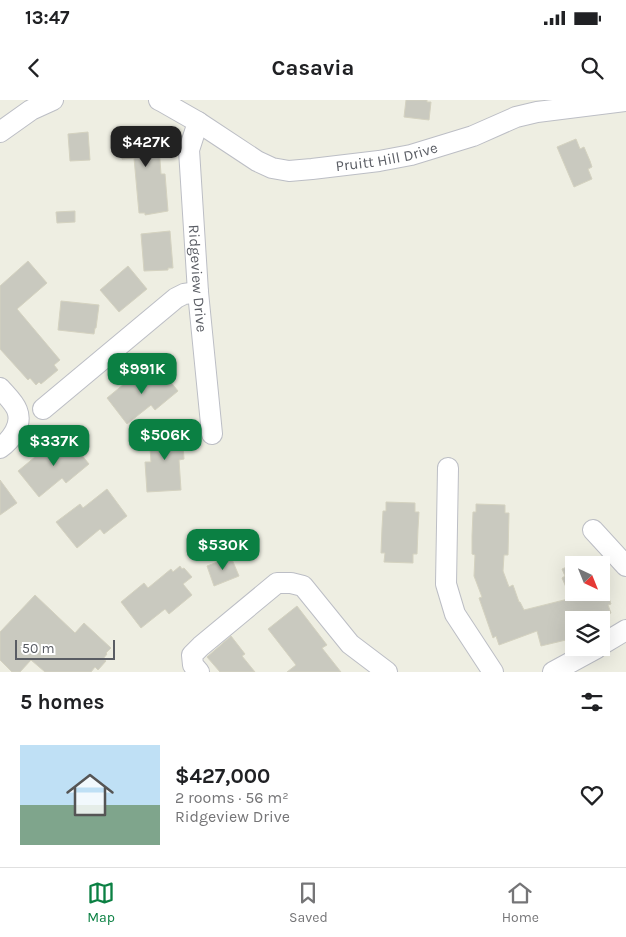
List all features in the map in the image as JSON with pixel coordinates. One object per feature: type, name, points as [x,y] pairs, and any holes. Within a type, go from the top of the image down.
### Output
[{"type":"street","points":[[0,132],[31,110],[54,100]]},
{"type":"street","name":"Pruitt Hill Drive","points":[[159,100],[198,122],[257,161],[272,168],[289,171],[379,161],[456,142],[516,117],[537,112],[626,101]]},
{"type":"street","name":"Ridgeview Drive","points":[[198,122],[188,150],[198,292],[212,434]]},
{"type":"street","points":[[43,409],[176,298],[184,294],[198,292]]},
{"type":"street","points":[[0,388],[15,406],[19,419],[15,432],[0,448]]},
{"type":"street","points":[[448,468],[446,584],[455,614],[493,672]]},
{"type":"street","points":[[593,530],[626,566]]},
{"type":"street","points":[[199,672],[193,665],[192,655],[201,646],[277,583],[290,582],[303,586],[350,644],[387,672]]},
{"type":"street","points":[[610,641],[626,630]]},
{"type":"street","points":[[558,671],[589,656]]},
{"type":"building","points":[[406,100],[427,100],[427,102],[431,102],[429,120],[404,117]]},
{"type":"building","points":[[157,127],[161,174],[165,174],[168,211],[145,215],[145,213],[139,213],[134,158],[122,159],[120,130]]},
{"type":"building","points":[[88,132],[90,160],[70,161],[68,134]]},
{"type":"building","points":[[576,139],[580,149],[584,147],[590,161],[592,167],[588,169],[592,179],[574,187],[557,147]]},
{"type":"building","points":[[75,211],[75,222],[57,223],[56,212]]},
{"type":"building","points":[[170,231],[173,268],[144,271],[141,234]]},
{"type":"building","points":[[28,261],[47,283],[17,309],[60,360],[54,365],[58,370],[41,384],[39,382],[36,385],[30,378],[28,380],[0,349],[0,286]]},
{"type":"building","points":[[128,266],[147,289],[119,312],[100,290]]},
{"type":"building","points":[[61,301],[99,305],[94,334],[58,330]]},
{"type":"building","points":[[157,365],[178,391],[155,410],[151,405],[127,424],[107,398],[130,379],[134,384]]},
{"type":"building","points":[[182,430],[184,459],[179,460],[181,490],[147,492],[145,462],[151,462],[149,432]]},
{"type":"building","points":[[68,438],[89,464],[66,483],[62,478],[39,497],[18,471],[41,452],[45,457]]},
{"type":"building","points":[[0,480],[17,503],[0,515]]},
{"type":"building","points":[[107,489],[127,516],[104,534],[100,529],[77,548],[56,522],[80,504],[83,508]]},
{"type":"building","points":[[386,502],[415,503],[415,512],[419,512],[417,554],[413,554],[413,563],[384,562],[385,553],[381,553],[383,511],[386,511]]},
{"type":"building","points":[[476,504],[505,505],[505,513],[509,513],[508,555],[504,555],[503,571],[509,587],[513,585],[524,610],[565,600],[610,601],[611,604],[608,605],[611,613],[610,611],[565,611],[565,640],[541,646],[537,631],[499,645],[496,636],[493,638],[479,598],[482,597],[474,576],[475,555],[472,554],[472,536],[473,512],[476,512]]},
{"type":"building","points":[[231,557],[239,576],[214,586],[207,566]]},
{"type":"building","points":[[180,566],[192,577],[183,584],[192,595],[169,614],[165,609],[141,628],[121,602],[144,583],[148,588],[171,569],[173,572]]},
{"type":"building","points":[[35,595],[75,633],[84,623],[111,648],[103,659],[106,661],[98,670],[95,667],[91,672],[45,672],[31,660],[20,672],[12,672],[0,660],[0,632]]},
{"type":"building","points":[[297,606],[327,645],[322,648],[341,672],[287,672],[296,665],[268,629]]},
{"type":"building","points":[[231,636],[245,654],[242,656],[255,672],[220,672],[207,657]]}]
